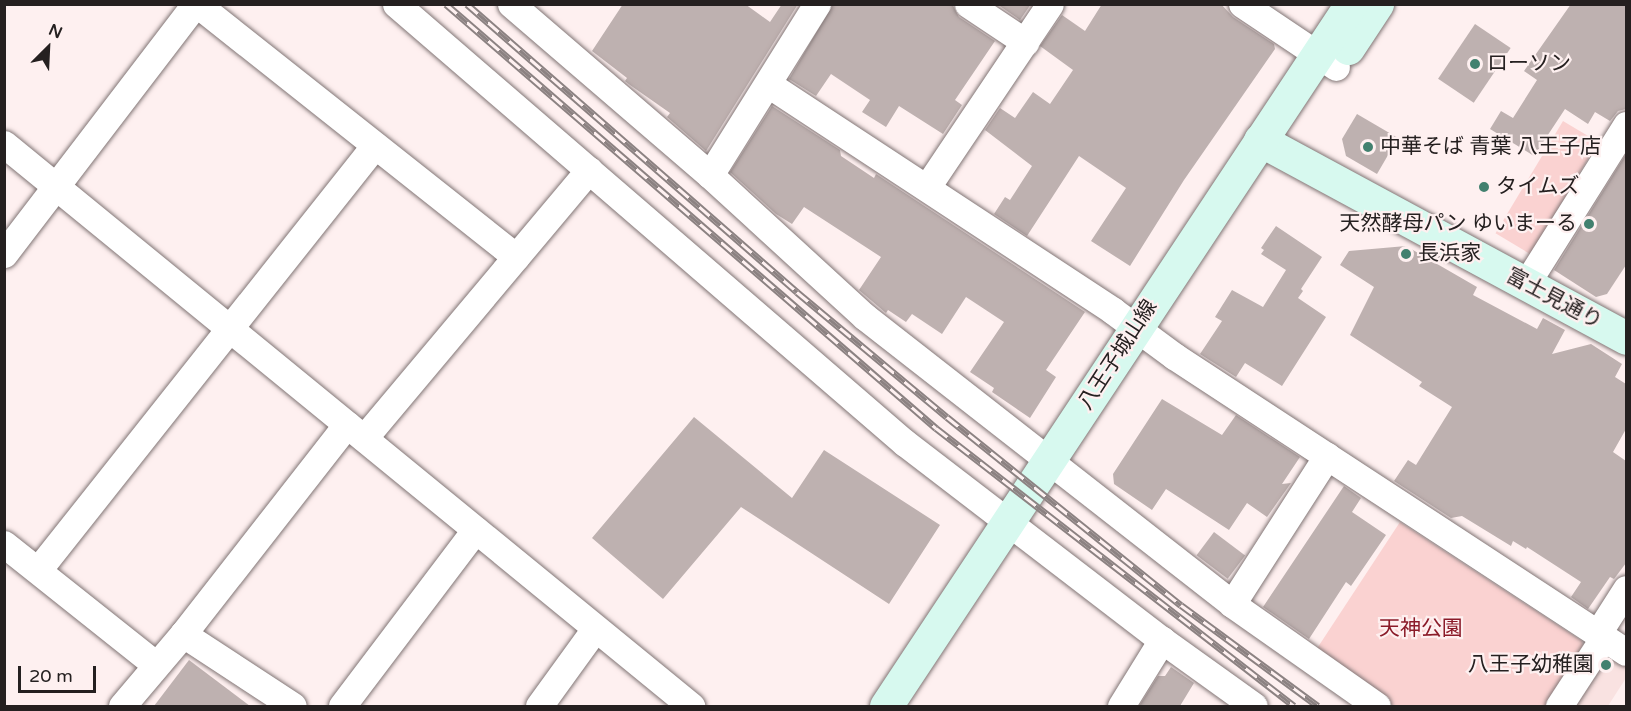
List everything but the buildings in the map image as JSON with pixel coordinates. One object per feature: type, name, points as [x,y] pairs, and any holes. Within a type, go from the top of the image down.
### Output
[{"type":"main road","name":"八王子城山線","points":[[1327,61],[1351,4]]},
{"type":"main road","name":"八王子城山線","points":[[912,706],[1018,529],[1144,335],[1327,61],[1377,4]]},
{"type":"main road","name":"富士見通り","points":[[1270,145],[1626,338]]},
{"type":"main road","name":"八王子城山線","points":[[886,706],[1018,529]]},
{"type":"street","points":[[4,254],[196,4],[516,257]]},
{"type":"street","points":[[396,4],[906,443],[1162,640],[1254,706]]},
{"type":"street","points":[[511,4],[711,175],[865,316],[1232,604],[1377,706]]},
{"type":"street","points":[[711,175],[818,4]]},
{"type":"street","points":[[968,4],[1025,42]]},
{"type":"street","points":[[927,187],[1050,4]]},
{"type":"street","points":[[1242,4],[1327,61]]},
{"type":"street","points":[[768,84],[927,187],[1144,335],[1626,652]]},
{"type":"street","points":[[1526,284],[1626,126]]},
{"type":"street","points":[[4,144],[594,630],[691,706]]},
{"type":"street","points":[[38,570],[375,145]]},
{"type":"street","points":[[122,706],[155,664],[355,431],[516,257],[589,170]]},
{"type":"street","points":[[1232,604],[1327,456]]},
{"type":"street","points":[[342,706],[474,530]]},
{"type":"street","points":[[4,544],[155,664]]},
{"type":"street","points":[[1559,706],[1626,589]]},
{"type":"street","points":[[539,706],[594,630]]},
{"type":"street","points":[[183,634],[293,706]]},
{"type":"street","points":[[1121,706],[1162,640]]},
{"type":"shaded area","name":"八王子幼稚園","points":[[1604,637],[1626,652],[1626,678],[1608,706],[1559,706]]},
{"type":"green space","points":[[1563,121],[1598,142],[1531,254],[1496,233]]},
{"type":"green space","name":"天神公園","points":[[1400,522],[1582,641],[1584,652],[1547,706],[1390,706],[1314,653]]},
{"type":"railway","points":[[446,4],[936,428],[1294,706]]},
{"type":"railway","points":[[467,4],[797,292],[947,417],[1181,605],[1318,706]]},
{"type":"place","name":"ローソン","points":[[1475,64]]},
{"type":"place","name":"中華そば 青葉 八王子店","points":[[1368,147]]},
{"type":"place","name":"タイムズ","points":[[1484,187]]},
{"type":"place","name":"天然酵母パン ゆいまーる","points":[[1589,224]]},
{"type":"place","name":"長浜家","points":[[1406,254]]},
{"type":"place","name":"八王子幼稚園","points":[[1606,665]]}]
